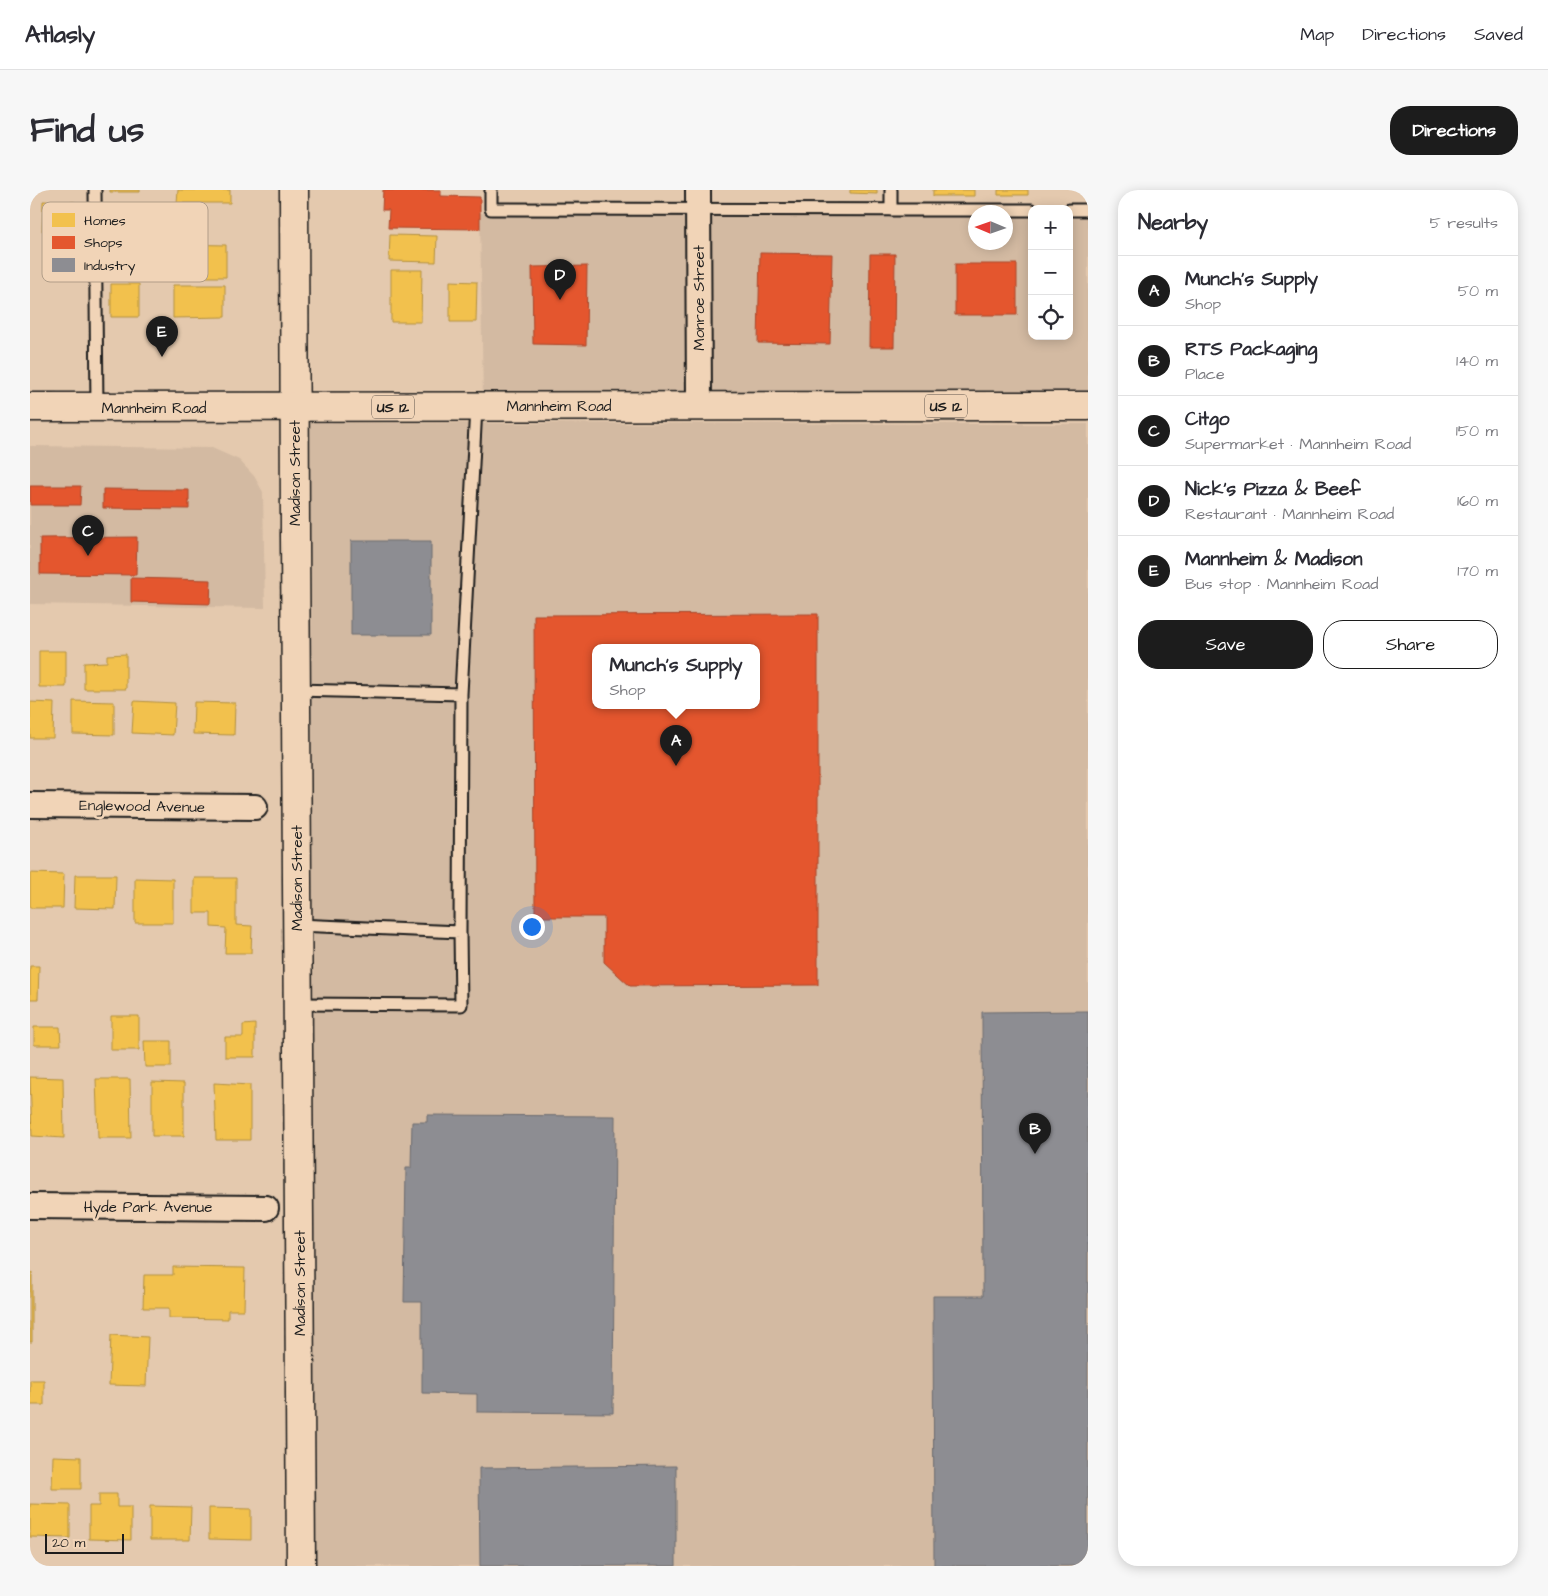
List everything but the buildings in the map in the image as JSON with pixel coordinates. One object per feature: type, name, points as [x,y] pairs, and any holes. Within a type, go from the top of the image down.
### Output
[{"type":"street","name":"Madison Street","points":[[294,190],[295,690],[301,1566]]},
{"type":"street","name":"Monroe Street","points":[[698,200],[699,406]]},
{"type":"street","name":"Mannheim Road","points":[[30,408],[1088,406]]},
{"type":"street","name":"Englewood Avenue","points":[[30,805],[255,807]]},
{"type":"street","name":"Hyde Park Avenue","points":[[30,1206],[266,1208]]},
{"type":"lane","points":[[491,190],[491,209],[698,200],[891,210],[1028,210]]},
{"type":"lane","points":[[891,190],[891,210]]},
{"type":"lane","points":[[1073,210],[1088,210]]},
{"type":"lane","points":[[95,282],[97,408]]},
{"type":"lane","points":[[298,1004],[461,1005],[461,694],[476,407]]},
{"type":"lane","points":[[295,690],[461,694]]},
{"type":"lane","points":[[297,926],[460,932]]},
{"type":"shaded area","points":[[480,213],[968,213],[968,250],[1013,250],[1013,213],[1028,213],[1028,340],[1073,340],[1073,213],[1088,214],[1088,401],[483,403]]},
{"type":"shaded area","points":[[308,423],[1088,424],[1088,1566],[315,1566]]},
{"type":"shaded area","points":[[30,446],[212,448],[239,460],[254,476],[263,492],[265,608],[30,604]]},
{"type":"place","name":"Nick's Pizza & Beef","points":[[560,300]]},
{"type":"place","name":"Mannheim & Madison","points":[[162,357]]},
{"type":"place","name":"Citgo","points":[[88,556]]},
{"type":"place","name":"Munch's Supply","points":[[676,766]]},
{"type":"place","name":"RTS Packaging","points":[[1035,1154]]}]
